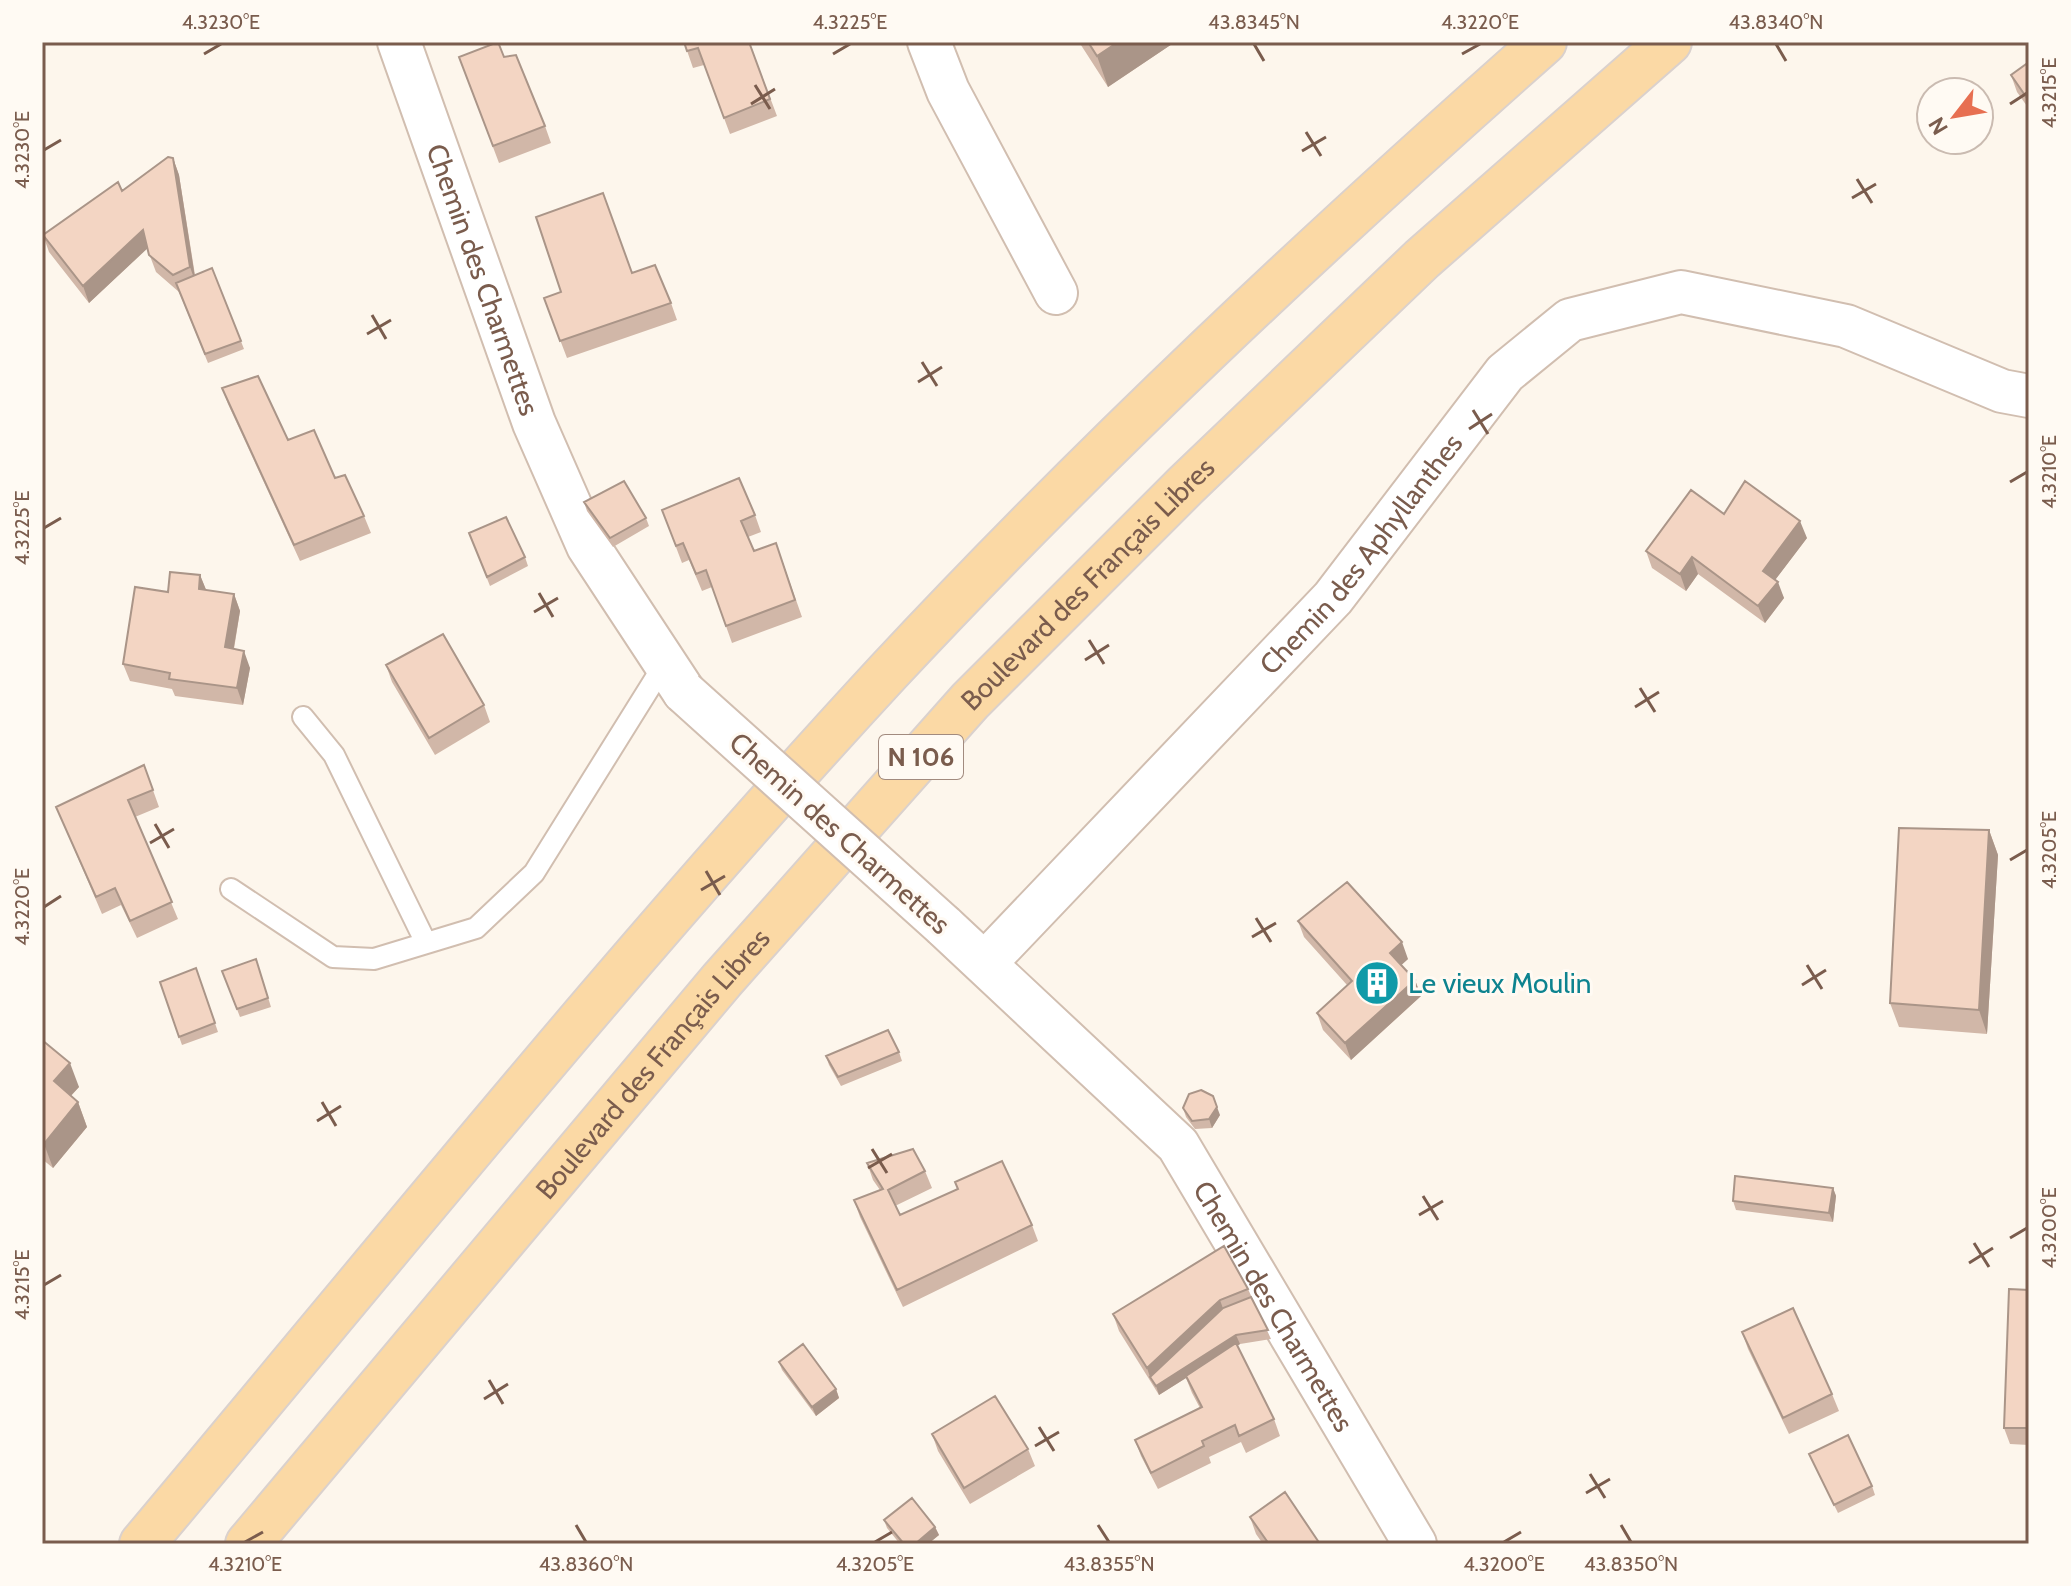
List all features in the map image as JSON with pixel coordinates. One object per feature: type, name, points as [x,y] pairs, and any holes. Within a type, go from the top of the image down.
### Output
[{"type":"main road","name":"N 106","points":[[142,1544],[655,933],[890,670],[1125,433],[1354,211],[1544,42]]},
{"type":"main road","name":"Boulevard des Français Libres","points":[[248,1544],[722,980],[970,701],[1186,485],[1422,259],[1669,42]]},
{"type":"street","name":"Chemin des Charmettes","points":[[399,42],[534,423],[588,546],[674,678],[1178,1145],[1415,1544]]},
{"type":"street","points":[[929,42],[948,91],[1056,293]]},
{"type":"street","name":"Chemin des Aphyllanthes","points":[[985,963],[1333,598],[1505,373],[1570,320],[1681,292],[1846,326],[2002,391],[2029,396]]},
{"type":"lane","points":[[231,889],[333,957],[374,959],[476,928],[534,873],[674,678]]},
{"type":"lane","points":[[303,717],[334,755],[426,943]]},
{"type":"building","points":[[498,42],[504,57],[516,55],[545,126],[493,146],[459,57]]},
{"type":"building","points":[[684,42],[749,42],[770,99],[724,118],[698,48],[687,51]]},
{"type":"building","points":[[1088,42],[1118,42],[1097,56]]},
{"type":"building","points":[[2029,62],[2029,101],[2011,75]]},
{"type":"building","points":[[168,157],[173,158],[190,267],[173,275],[149,255],[143,230],[83,286],[43,235],[118,182],[122,191]]},
{"type":"building","points":[[603,193],[632,273],[655,265],[671,303],[560,341],[544,298],[561,292],[536,217]]},
{"type":"building","points":[[212,268],[241,341],[205,354],[176,283]]},
{"type":"building","points":[[258,376],[288,440],[314,430],[335,478],[345,475],[364,516],[294,545],[222,388]]},
{"type":"building","points":[[739,478],[755,515],[741,521],[754,551],[776,543],[795,600],[726,626],[706,570],[696,574],[683,543],[676,546],[662,510]]},
{"type":"building","points":[[624,481],[646,518],[610,538],[584,502]]},
{"type":"building","points":[[1745,481],[1800,521],[1763,571],[1778,582],[1758,606],[1692,557],[1680,574],[1646,551],[1691,490],[1724,514]]},
{"type":"building","points":[[506,517],[525,557],[487,577],[469,533]]},
{"type":"building","points":[[170,572],[200,575],[199,589],[234,594],[225,647],[244,651],[237,688],[169,679],[170,673],[123,664],[135,587],[168,592]]},
{"type":"building","points":[[443,634],[484,705],[429,738],[386,665]]},
{"type":"building","points":[[144,765],[153,790],[128,800],[172,902],[130,921],[115,888],[96,897],[56,807]]},
{"type":"building","points":[[1899,828],[1989,830],[1979,1010],[1890,1003]]},
{"type":"building","name":"Le vieux Moulin","points":[[1347,882],[1402,942],[1390,953],[1415,980],[1345,1043],[1317,1013],[1352,981],[1298,921]]},
{"type":"building","points":[[256,959],[268,998],[237,1009],[222,971]]},
{"type":"building","points":[[196,968],[215,1023],[179,1037],[160,982]]},
{"type":"building","points":[[888,1030],[899,1052],[838,1077],[826,1056]]},
{"type":"building","points":[[42,1040],[70,1063],[54,1081],[78,1102],[44,1144],[42,1142]]},
{"type":"building","points":[[1201,1090],[1213,1096],[1217,1107],[1209,1119],[1192,1121],[1183,1108],[1189,1094]]},
{"type":"building","points":[[913,1149],[925,1171],[888,1190],[900,1215],[958,1189],[955,1182],[1002,1161],[1032,1225],[897,1290],[854,1200],[883,1189],[867,1163]]},
{"type":"building","points":[[1735,1176],[1833,1188],[1829,1213],[1733,1201]]},
{"type":"building","points":[[1224,1246],[1248,1289],[1220,1300],[1147,1368],[1113,1314]]},
{"type":"building","points":[[2009,1289],[2029,1290],[2029,1428],[2004,1428]]},
{"type":"building","points":[[1251,1297],[1268,1330],[1236,1335],[1156,1386],[1150,1377],[1223,1308]]},
{"type":"building","points":[[1793,1308],[1832,1394],[1783,1418],[1742,1332]]},
{"type":"building","points":[[1236,1343],[1274,1419],[1239,1436],[1235,1425],[1202,1441],[1204,1446],[1151,1473],[1135,1440],[1202,1407],[1186,1376]]},
{"type":"building","points":[[803,1344],[836,1389],[812,1407],[779,1362]]},
{"type":"building","points":[[995,1396],[1028,1449],[964,1488],[932,1434]]},
{"type":"building","points":[[1848,1435],[1872,1486],[1834,1505],[1809,1454]]},
{"type":"building","points":[[1285,1492],[1320,1544],[1269,1544],[1250,1517]]},
{"type":"building","points":[[912,1498],[935,1527],[915,1544],[904,1544],[884,1520]]},
{"type":"place","name":"Le vieux Moulin","points":[[1377,983]]}]
